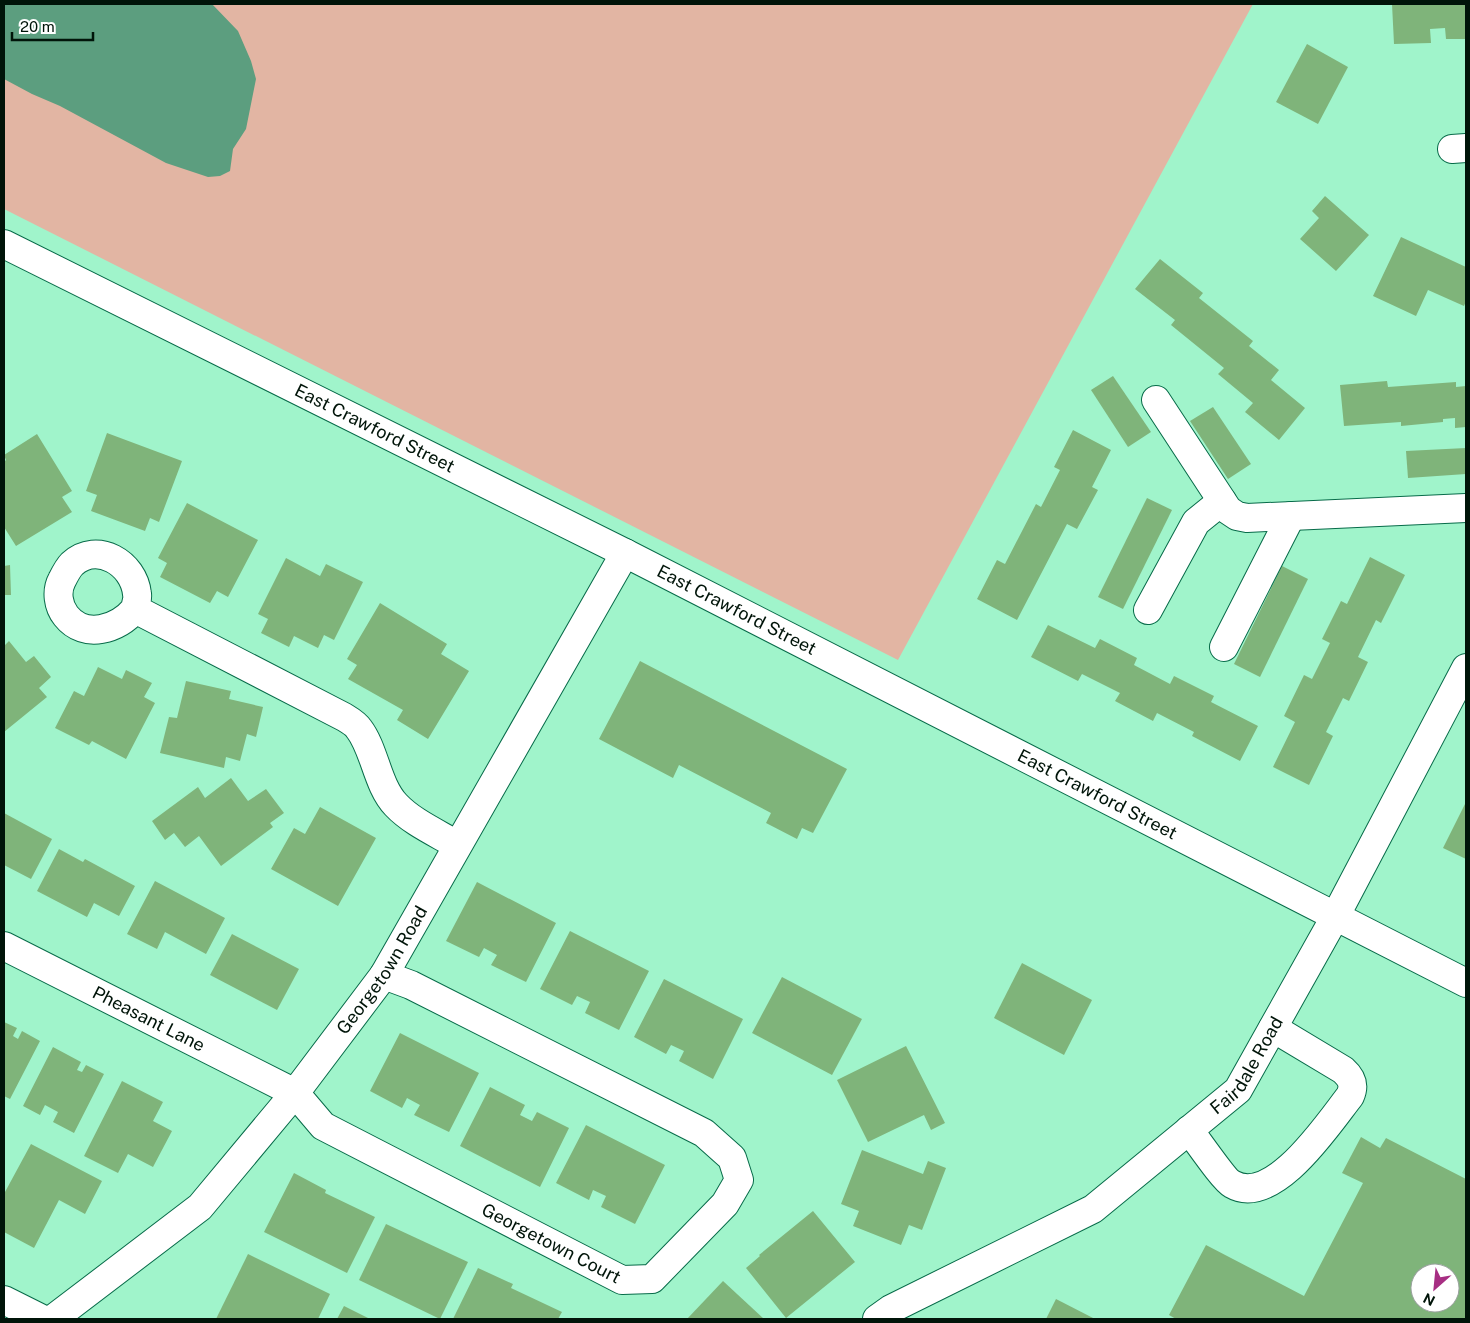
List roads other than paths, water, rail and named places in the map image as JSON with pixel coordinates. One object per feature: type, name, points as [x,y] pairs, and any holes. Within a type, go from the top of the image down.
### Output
[{"type":"street","name":"East Crawford Street","points":[[4,244],[625,553],[1466,984]]},
{"type":"street","points":[[1156,400],[1228,510],[1237,516],[1247,518],[1466,508]]},
{"type":"street","points":[[1148,610],[1196,522],[1222,501]]},
{"type":"street","points":[[1224,647],[1291,516]]},
{"type":"street","name":"Georgetown Road","points":[[53,1319],[200,1207],[295,1092],[384,975],[625,553]]},
{"type":"street","points":[[135,609],[344,717],[358,727],[388,793],[396,805],[418,822],[457,845]]},
{"type":"street","name":"Fairdale Road","points":[[876,1319],[891,1309],[1093,1209],[1238,1090],[1335,917],[1466,668]]},
{"type":"street","name":"Pheasant Lane","points":[[4,946],[295,1092]]},
{"type":"street","name":"Georgetown Court","points":[[295,1092],[323,1126],[622,1280],[652,1279],[725,1204],[739,1180],[732,1158],[704,1133],[411,985],[384,975]]},
{"type":"street","points":[[1189,1130],[1230,1184],[1243,1189],[1255,1188],[1272,1182],[1290,1168],[1312,1144],[1350,1096],[1353,1090],[1353,1082],[1343,1070],[1273,1028]]},
{"type":"street","points":[[4,1300],[42,1319]]}]
